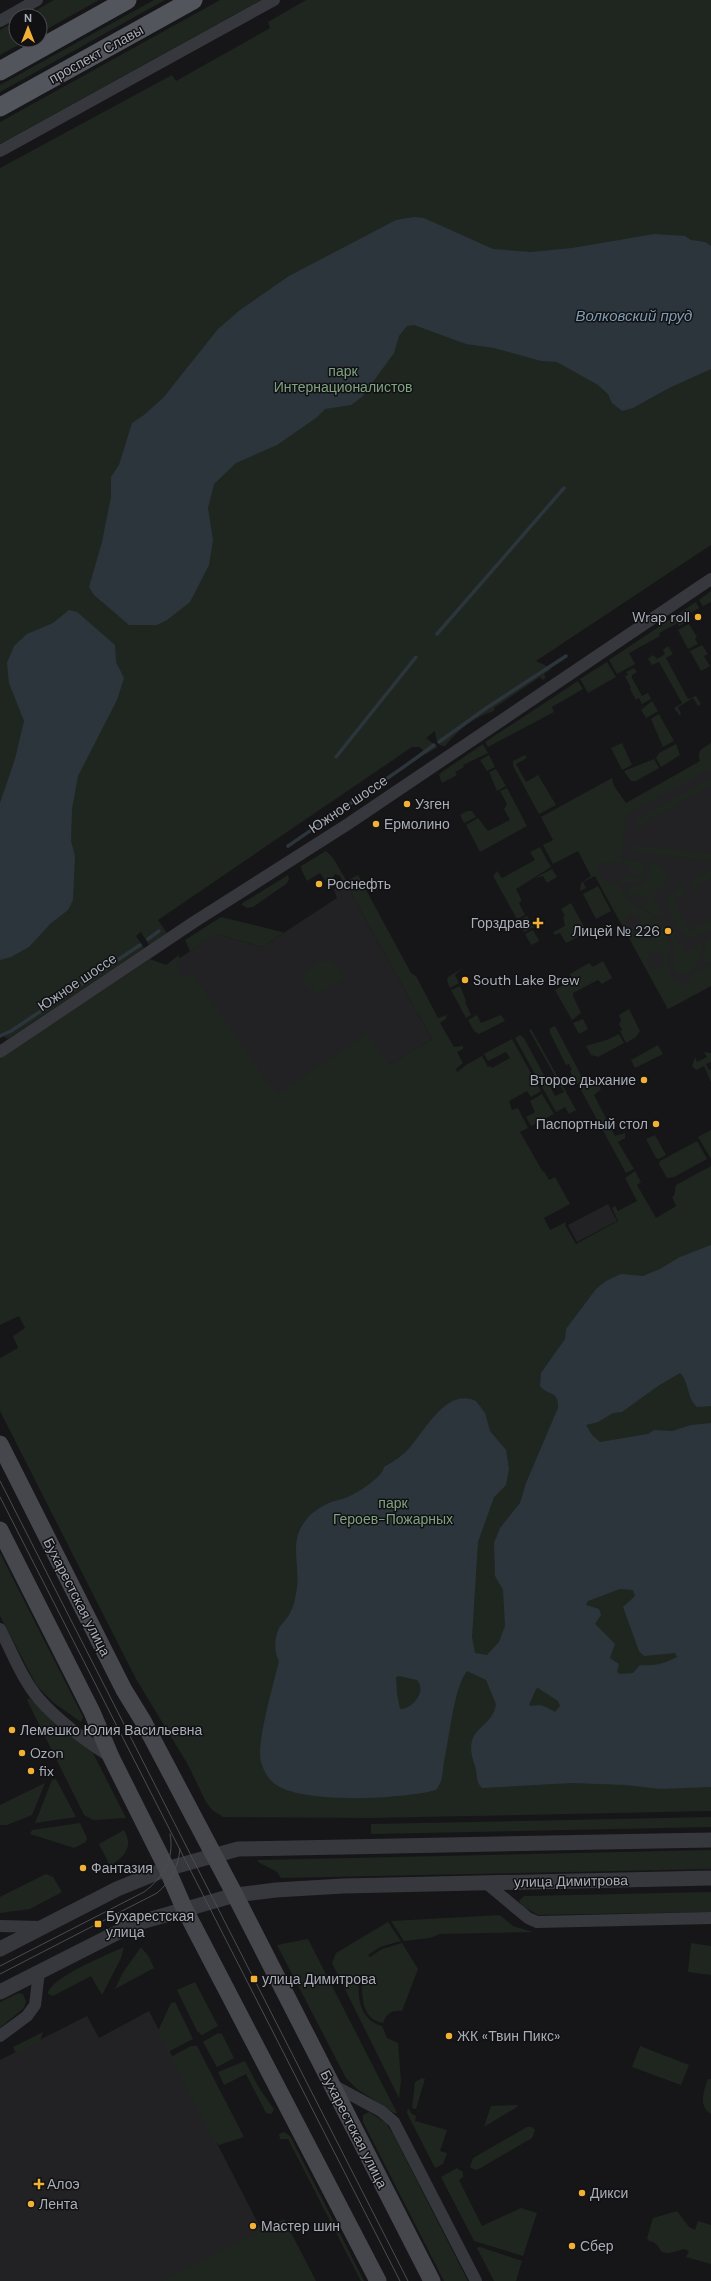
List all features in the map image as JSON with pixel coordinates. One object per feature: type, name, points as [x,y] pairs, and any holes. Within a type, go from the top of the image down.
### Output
[{"type":"main road","points":[[0,71],[127,0]]},
{"type":"main road","name":"проспект Славы","points":[[0,107],[193,0]]},
{"type":"main road","name":"Бухарестская улица","points":[[0,1444],[124,1690],[235,1895],[330,2084],[432,2281]]},
{"type":"main road","points":[[0,1530],[92,1712],[111,1757],[167,1869],[184,1908],[378,2281]]},
{"type":"street","points":[[0,21],[38,0]]},
{"type":"street","points":[[0,151],[274,0]]},
{"type":"street","name":"Южное шоссе","points":[[0,1052],[194,922],[348,824],[711,579]]},
{"type":"street","points":[[0,1628],[28,1683],[39,1699],[95,1748],[111,1757]]},
{"type":"street","points":[[0,1949],[117,1889],[167,1869],[238,1849],[711,1840]]},
{"type":"street","name":"улица Димитрова","points":[[0,1992],[134,1924],[184,1908],[235,1895],[276,1890],[343,1886],[711,1878]]},
{"type":"street","points":[[486,1883],[528,1918],[537,1922],[711,1918]]},
{"type":"street","points":[[0,1926],[42,1927]]},
{"type":"street","points":[[0,2036],[27,2016],[35,2005],[39,1972]]},
{"type":"street","points":[[330,2084],[381,2110],[394,2122],[476,2281]]},
{"type":"shaded area","name":"Лицей № 226","points":[[711,763],[711,986],[668,1009],[572,834]]},
{"type":"shaded area","points":[[342,882],[345,882],[432,1039],[370,1077],[265,1113],[169,966],[207,939],[210,935],[219,935],[262,947],[337,898],[334,890]]},
{"type":"shaded area","points":[[608,1204],[617,1221],[577,1242],[568,1225]]},
{"type":"shaded area","points":[[149,2011],[262,2231],[166,2281],[0,2281],[0,2060],[87,2016],[99,2038]]},
{"type":"green space","points":[[54,0],[99,0],[48,29],[48,8],[40,8]]},
{"type":"green space","points":[[154,0],[165,0],[0,92],[0,85]]},
{"type":"green space","points":[[220,0],[261,0],[0,144],[0,122]]},
{"type":"green space","name":"парк Интернационалистов","points":[[306,0],[711,0],[711,545],[536,661],[551,668],[544,674],[546,678],[543,680],[540,677],[494,708],[494,711],[473,720],[461,729],[445,746],[438,743],[435,731],[426,738],[438,747],[426,754],[420,747],[412,747],[158,920],[167,933],[149,945],[141,932],[136,936],[144,948],[8,1039],[0,1034],[0,168],[172,75],[176,81],[270,28],[268,22]]},
{"type":"green space","points":[[8,26],[8,48],[13,48],[0,55],[0,30]]},
{"type":"green space","points":[[711,591],[711,602],[703,606],[699,600]]},
{"type":"green space","points":[[696,602],[699,608],[683,618],[685,623],[679,626],[678,623],[659,633],[660,636],[629,653],[635,664],[617,674],[609,660]]},
{"type":"green space","points":[[689,624],[697,637],[695,639],[698,644],[688,649],[678,630]]},
{"type":"green space","points":[[702,645],[708,654],[704,656],[710,666],[701,671],[690,651]]},
{"type":"green space","points":[[668,646],[673,654],[666,658],[688,699],[696,696],[701,704],[698,706],[693,698],[678,707],[681,714],[680,716],[674,708],[682,703],[659,662],[652,665],[648,659],[653,655],[657,659],[665,654],[663,650]]},
{"type":"green space","points":[[607,662],[616,677],[588,693],[580,679]]},
{"type":"green space","points":[[634,668],[637,672],[632,675],[632,678],[642,696],[648,693],[651,699],[642,704],[639,698],[636,700],[625,676],[628,675],[626,672]]},
{"type":"green space","points":[[578,681],[583,689],[552,707],[554,712],[488,747],[485,742]]},
{"type":"green space","points":[[652,701],[658,711],[646,718],[641,710]]},
{"type":"green space","points":[[659,714],[674,741],[663,747],[651,719]]},
{"type":"green space","points":[[622,743],[632,765],[622,770],[611,748]]},
{"type":"green space","points":[[711,743],[711,769],[626,815],[621,859],[644,861],[645,873],[642,875],[634,874],[627,865],[621,863],[604,862],[598,865],[597,872],[609,884],[616,883],[625,876],[644,879],[639,882],[621,882],[619,887],[630,901],[656,918],[665,928],[668,935],[669,969],[672,979],[686,985],[690,982],[692,974],[711,966],[711,986],[668,1009],[595,876],[583,882],[586,888],[580,891],[581,883],[591,876],[578,851],[553,864],[543,845],[553,840],[541,817],[612,778],[614,786],[626,803],[700,761],[700,752]],"holes":[[[636,914],[641,918],[641,925],[637,930],[631,931],[625,926],[625,920],[629,915]],[[657,952],[663,955],[665,962],[662,967],[655,969],[649,966],[647,960],[650,954]]]},
{"type":"green space","points":[[483,744],[488,753],[463,765],[464,767],[455,772],[457,775],[442,783],[439,775],[442,772]]},
{"type":"green space","points":[[676,744],[680,755],[661,767],[656,758],[659,753]]},
{"type":"green space","points":[[489,755],[495,767],[487,771],[480,760]]},
{"type":"green space","points":[[525,755],[527,758],[516,764],[526,782],[538,775],[556,805],[539,814],[513,766],[513,761]]},
{"type":"green space","points":[[654,759],[659,768],[636,781],[631,781],[624,771]]},
{"type":"green space","points":[[496,769],[506,786],[497,791],[489,772]]},
{"type":"green space","points":[[711,778],[711,786],[633,829],[638,818]]},
{"type":"green space","points":[[507,788],[527,826],[480,852],[466,825],[478,818],[488,831],[510,820],[504,809],[507,804],[500,791]]},
{"type":"green space","points":[[467,811],[472,811],[476,817],[464,823],[460,815]]},
{"type":"green space","points":[[631,845],[711,853],[711,861],[641,853],[635,851]]},
{"type":"green space","points":[[540,847],[551,867],[516,889],[522,901],[519,903],[525,915],[517,919],[493,876],[497,871],[502,878],[535,860],[530,852]]},
{"type":"green space","points":[[326,851],[333,858],[346,880],[343,882],[340,876],[335,874],[333,878],[335,883],[330,887],[320,873],[307,881],[301,866]]},
{"type":"green space","points":[[651,862],[663,868],[667,876],[666,884],[663,888],[652,895],[665,918],[655,916],[640,906],[648,904],[646,898],[636,893],[632,900],[626,891],[627,886],[637,887],[646,881]]},
{"type":"green space","points":[[552,869],[557,877],[547,883],[543,876],[535,878]]},
{"type":"green space","points":[[711,870],[711,879],[690,891],[694,879]]},
{"type":"green space","points":[[288,875],[289,880],[286,884],[253,907],[247,908],[241,904]]},
{"type":"green space","name":"парк Героев-Пожарных","points":[[358,875],[411,973],[416,976],[438,1018],[447,1015],[446,1019],[440,1023],[454,1047],[463,1046],[463,1049],[457,1052],[463,1063],[456,1069],[457,1072],[482,1056],[488,1067],[490,1066],[492,1068],[510,1058],[506,1052],[488,1061],[484,1054],[512,1039],[541,1091],[531,1097],[527,1091],[509,1101],[512,1110],[518,1108],[528,1128],[520,1132],[543,1172],[544,1171],[549,1180],[555,1177],[570,1204],[544,1218],[550,1230],[566,1222],[565,1225],[576,1244],[618,1221],[612,1208],[615,1206],[618,1211],[637,1201],[625,1178],[635,1171],[641,1182],[637,1185],[656,1218],[676,1206],[672,1197],[674,1196],[676,1185],[711,1166],[711,1811],[370,1818],[223,1817],[212,1810],[206,1802],[187,1763],[136,1679],[0,1411],[0,1358],[18,1348],[13,1336],[25,1328],[19,1316],[0,1325],[0,1059],[150,959],[166,965],[179,955],[180,962],[176,965],[183,977],[194,976],[277,1095],[368,1034],[389,1065],[432,1039],[345,882]]},
{"type":"green space","points":[[598,886],[611,911],[596,919],[583,894]]},
{"type":"green space","points":[[681,886],[687,892],[673,900],[690,931],[711,919],[711,929],[694,937],[684,935],[673,919],[668,906],[667,897]]},
{"type":"green space","points":[[571,903],[587,932],[566,943],[560,933],[555,935],[553,932],[565,926],[563,917],[565,916],[561,909]]},
{"type":"green space","points":[[527,916],[534,927],[524,932],[518,921]]},
{"type":"green space","points":[[221,917],[283,933],[262,947],[219,935],[210,935],[208,939],[190,951],[185,940]]},
{"type":"green space","points":[[668,925],[684,953],[702,943],[701,954],[697,964],[690,972],[679,974],[673,968],[674,944]]},
{"type":"green space","points":[[533,930],[539,941],[531,945],[525,934]]},
{"type":"green space","points":[[711,938],[711,962],[703,964],[706,941]]},
{"type":"green space","points":[[330,960],[333,962],[343,978],[317,994],[313,988],[309,989],[300,975],[319,962]]},
{"type":"green space","points":[[603,961],[612,978],[602,984],[598,980],[573,993],[581,1013],[572,1020],[555,990],[571,981],[572,979],[570,974],[589,963],[593,967]]},
{"type":"green space","points":[[463,968],[455,975],[459,983],[450,988],[447,981],[448,977]]},
{"type":"green space","points":[[460,986],[471,1015],[466,1018],[451,990]]},
{"type":"green space","points":[[629,1009],[640,1031],[636,1037],[626,1043],[620,1031],[622,1030],[619,1024],[621,1020],[619,1015]]},
{"type":"green space","points":[[477,1015],[481,1023],[501,1015],[505,1021],[479,1034],[474,1031],[468,1020]]},
{"type":"green space","points":[[583,1019],[588,1029],[579,1034],[573,1023]]},
{"type":"green space","points":[[555,1026],[584,1081],[577,1084],[570,1071],[572,1070],[569,1064],[566,1065],[550,1033],[550,1028]]},
{"type":"green space","points":[[531,1029],[576,1110],[569,1114],[565,1107],[556,1112],[515,1038],[520,1035],[524,1038],[555,1096],[564,1092],[529,1030]]},
{"type":"green space","points":[[619,1034],[624,1043],[598,1057],[591,1055],[586,1046],[609,1039]]},
{"type":"green space","points":[[658,1045],[663,1054],[635,1068],[631,1060]]},
{"type":"green space","points":[[704,1052],[711,1053],[711,1062],[706,1064],[709,1070],[711,1069],[711,1082],[704,1066],[696,1070],[692,1066],[695,1057],[697,1062],[707,1057]]},
{"type":"green space","points":[[592,1082],[598,1083],[601,1088],[594,1095],[615,1136],[625,1133],[625,1138],[618,1142],[634,1169],[626,1173],[581,1090],[582,1089],[578,1087]]},
{"type":"green space","points":[[542,1094],[554,1114],[531,1126],[526,1117],[535,1112],[530,1101]]},
{"type":"green space","points":[[711,1130],[711,1159],[698,1137]]},
{"type":"green space","points":[[655,1135],[666,1155],[659,1159],[656,1158],[646,1139]]},
{"type":"green space","points":[[697,1141],[707,1159],[674,1177],[667,1178],[659,1164],[660,1161]]},
{"type":"green space","points":[[0,1553],[83,1717],[81,1722],[54,1703],[37,1686],[0,1616]]},
{"type":"green space","points":[[29,1698],[93,1753],[126,1818],[93,1820],[84,1815],[27,1700]]},
{"type":"green space","points":[[56,1779],[76,1817],[35,1823],[52,1780]]},
{"type":"green space","points":[[45,1783],[32,1815],[7,1825],[0,1825],[0,1805]]},
{"type":"green space","points":[[711,1817],[711,1827],[371,1834],[371,1824]]},
{"type":"green space","points":[[80,1823],[87,1838],[86,1842],[74,1848],[30,1834],[32,1830]]},
{"type":"green space","points":[[124,1830],[127,1836],[128,1846],[120,1859],[110,1866],[99,1844]]},
{"type":"green space","points":[[711,1850],[711,1869],[281,1878],[277,1872],[258,1862],[258,1860]]},
{"type":"green space","points":[[46,1874],[53,1877],[62,1892],[30,1909],[0,1913],[0,1897]]},
{"type":"green space","points":[[711,1892],[711,1912],[538,1915],[522,1906],[519,1901],[524,1896]]},
{"type":"green space","points":[[500,1915],[513,1926],[533,1932],[440,1934],[430,1938],[404,1941],[391,1921]]},
{"type":"green space","points":[[388,1922],[401,1941],[380,1947],[368,1955],[370,1957],[382,1949],[402,1943],[418,1969],[402,2011],[390,2013],[383,2023],[376,2021],[367,2013],[362,1995],[362,1981],[359,1982],[359,1996],[365,2015],[370,2020],[382,2026],[387,2038],[398,2043],[401,2081],[399,2098],[332,1963],[336,1953]]},
{"type":"green space","points":[[308,1939],[397,2113],[394,2113],[357,2089],[346,2078],[277,1945]]},
{"type":"green space","points":[[691,1943],[711,1946],[711,1975],[688,1972]]},
{"type":"green space","points":[[124,1947],[121,1958],[102,1995],[91,1976],[53,1996],[48,1994],[51,1988],[58,1981],[69,1974]]},
{"type":"green space","points":[[141,1947],[149,1957],[154,1968],[115,1989],[122,1974]]},
{"type":"green space","points":[[195,1982],[218,2026],[202,2035],[197,2031],[177,1990]]},
{"type":"green space","points":[[19,1993],[23,1994],[26,2002],[24,2008],[0,2028],[0,2002]]},
{"type":"green space","points":[[175,2002],[193,2039],[168,2052],[158,2031],[171,2003]]},
{"type":"green space","points":[[43,2032],[40,2041],[16,2053],[13,2047]]},
{"type":"green space","points":[[218,2033],[222,2034],[234,2058],[217,2067],[203,2042]]},
{"type":"green space","points":[[191,2046],[197,2046],[244,2137],[219,2145],[215,2142],[171,2057]]},
{"type":"green space","points":[[640,2046],[689,2065],[681,2085],[632,2067]]},
{"type":"green space","points":[[245,2061],[259,2088],[274,2109],[272,2114],[266,2113],[246,2074],[224,2085],[218,2072]]},
{"type":"green space","points":[[422,2078],[425,2079],[416,2109],[412,2108],[415,2082]]},
{"type":"green space","points":[[711,2079],[711,2114],[704,2107],[703,2103],[707,2081]]},
{"type":"green space","points":[[518,2105],[517,2107],[484,2127],[491,2106]]},
{"type":"green space","points":[[408,2108],[412,2114],[416,2116],[415,2121],[447,2130],[440,2151],[447,2153],[443,2164],[435,2168],[407,2113]]},
{"type":"green space","points":[[369,2112],[386,2123],[393,2134],[468,2281],[444,2281],[363,2122],[363,2115]]},
{"type":"green space","points":[[527,2127],[532,2127],[535,2130],[532,2138],[479,2169],[475,2170],[470,2167],[473,2158]]},
{"type":"green space","points":[[284,2132],[290,2136],[364,2281],[361,2281],[288,2139],[280,2139],[279,2134]]},
{"type":"green space","points":[[457,2168],[463,2172],[463,2177],[459,2180],[482,2226],[521,2208],[537,2213],[523,2256],[474,2241],[441,2177]]},
{"type":"green space","points":[[677,2211],[689,2227],[695,2230],[698,2221],[711,2225],[711,2264],[686,2257],[689,2251],[684,2249],[667,2253],[663,2252],[657,2245],[649,2241],[647,2238],[653,2218]]},
{"type":"green space","points":[[284,2219],[316,2281],[162,2281]]},
{"type":"green space","points":[[480,2247],[522,2261],[516,2281],[494,2281],[477,2248]]},
{"type":"water","name":"Волковский пруд","points":[[414,217],[424,218],[493,249],[531,252],[572,248],[654,234],[685,236],[691,240],[705,242],[711,246],[711,369],[669,388],[633,408],[622,411],[612,403],[608,394],[598,385],[557,362],[541,361],[494,348],[466,344],[414,325],[407,326],[399,336],[394,353],[362,397],[351,405],[325,409],[316,418],[277,445],[236,463],[214,484],[208,508],[213,540],[209,565],[190,602],[167,620],[157,625],[129,625],[94,595],[89,587],[102,542],[111,497],[111,477],[119,465],[132,423],[144,415],[163,398],[218,329],[240,310],[289,276],[396,220]]},
{"type":"water","points":[[69,610],[77,612],[115,645],[116,662],[124,678],[117,700],[78,776],[72,809],[71,841],[75,856],[73,900],[68,910],[50,924],[29,947],[11,957],[0,960],[0,803],[15,759],[24,721],[9,683],[7,663],[14,646],[27,634],[53,623]]},
{"type":"water","points":[[711,1245],[711,1406],[697,1407],[691,1399],[685,1381],[680,1373],[658,1386],[622,1412],[613,1413],[598,1422],[586,1425],[592,1435],[600,1442],[648,1434],[654,1430],[672,1431],[691,1425],[711,1423],[711,1787],[660,1789],[626,1785],[572,1783],[482,1788],[478,1780],[471,1753],[472,1743],[474,1736],[494,1712],[496,1704],[486,1680],[467,1671],[458,1689],[442,1779],[436,1790],[401,1796],[332,1798],[292,1792],[272,1782],[267,1776],[261,1762],[261,1741],[266,1712],[279,1661],[275,1649],[275,1640],[279,1628],[293,1607],[297,1584],[297,1538],[300,1529],[307,1518],[330,1502],[352,1495],[375,1480],[383,1471],[384,1467],[399,1458],[408,1449],[431,1420],[447,1404],[466,1398],[476,1401],[485,1413],[490,1431],[506,1450],[509,1469],[506,1485],[494,1497],[478,1542],[472,1637],[475,1653],[487,1655],[499,1642],[505,1626],[503,1590],[495,1576],[494,1543],[500,1528],[520,1503],[526,1483],[558,1408],[557,1398],[540,1386],[541,1373],[565,1339],[566,1329],[596,1289],[606,1281],[621,1274],[643,1276],[660,1269],[680,1257]],"holes":[[[620,1589],[633,1590],[635,1596],[623,1607],[639,1651],[644,1656],[675,1653],[677,1657],[659,1664],[640,1665],[633,1673],[620,1674],[617,1672],[619,1664],[610,1658],[615,1644],[595,1624],[601,1615],[599,1609],[586,1605],[588,1601]],[[399,1676],[417,1680],[420,1684],[417,1699],[414,1703],[405,1708],[400,1709],[396,1677]],[[538,1688],[558,1701],[560,1706],[555,1712],[544,1706],[529,1705],[536,1689]]]},
{"type":"waterway","points":[[437,634],[564,488]]},
{"type":"waterway","points":[[439,742],[485,709],[566,656]]},
{"type":"waterway","points":[[336,757],[416,657]]},
{"type":"waterway","points":[[288,846],[434,745]]},
{"type":"waterway","points":[[148,939],[159,931]]},
{"type":"waterway","points":[[0,1036],[11,1031],[140,945]]},
{"type":"tram line","points":[[0,1481],[408,2281]]},
{"type":"tram line","points":[[0,1497],[400,2281]]},
{"type":"tram line","points":[[0,1966],[144,1892],[157,1880],[166,1867],[171,1851],[170,1834]]},
{"type":"tram line","points":[[0,1974],[157,1893],[173,1874],[178,1862],[180,1849]]},
{"type":"place","name":"Wrap roll","points":[[698,617]]},
{"type":"place","name":"Узген","points":[[407,804]]},
{"type":"place","name":"Ермолино","points":[[376,824]]},
{"type":"place","name":"Роснефть","points":[[319,884]]},
{"type":"place","name":"Горздрав","points":[[538,923]]},
{"type":"place","name":"Лицей № 226","points":[[668,931]]},
{"type":"place","name":"South Lake Brew","points":[[465,980]]},
{"type":"place","name":"Второе дыхание","points":[[644,1080]]},
{"type":"place","name":"Паспортный стол","points":[[656,1124]]},
{"type":"place","name":"Лемешко Юлия Васильевна","points":[[12,1730]]},
{"type":"place","name":"Ozon","points":[[22,1753]]},
{"type":"place","name":"fix","points":[[31,1771]]},
{"type":"place","name":"Фантазия","points":[[83,1868]]},
{"type":"place","name":"Бухарестская улица","points":[[98,1924]]},
{"type":"place","name":"улица Димитрова","points":[[254,1979]]},
{"type":"place","name":"ЖК «Твин Пикс»","points":[[449,2036]]},
{"type":"place","name":"Алоэ","points":[[39,2184]]},
{"type":"place","name":"Дикси","points":[[582,2193]]},
{"type":"place","name":"Лента","points":[[31,2204]]},
{"type":"place","name":"Мастер шин","points":[[253,2226]]},
{"type":"place","name":"Сбер","points":[[572,2246]]}]
